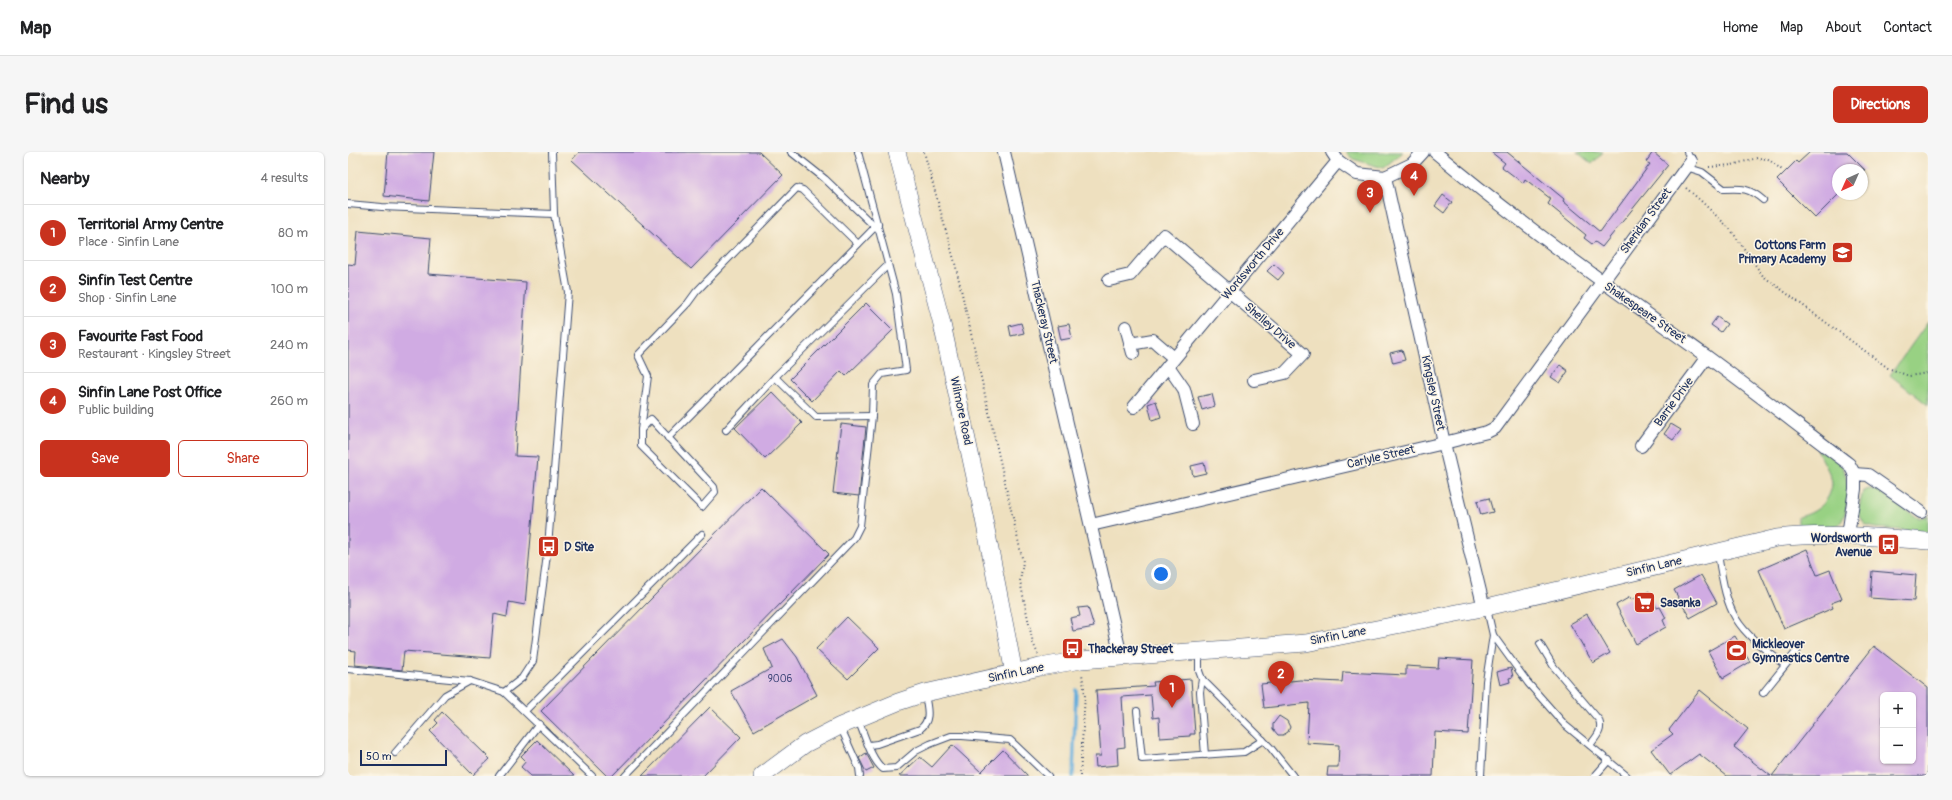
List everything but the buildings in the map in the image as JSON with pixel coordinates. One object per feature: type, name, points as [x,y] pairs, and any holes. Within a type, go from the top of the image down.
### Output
[{"type":"street","name":"Wilmore Road","points":[[897,152],[943,332],[984,514],[1014,673]]},
{"type":"street","name":"Thackeray Street","points":[[1004,152],[1121,656]]},
{"type":"street","points":[[1335,157],[1357,174],[1385,177],[1412,164],[1423,152]]},
{"type":"street","name":"Shakespeare Street","points":[[1435,152],[1487,195],[1601,282],[1707,357],[1849,464],[1854,474]]},
{"type":"street","name":"Wordsworth Drive","points":[[1134,407],[1230,291],[1335,157]]},
{"type":"street","name":"Sheridan Street","points":[[1601,282],[1676,180],[1688,160]]},
{"type":"street","name":"Kingsley Street","points":[[1385,177],[1444,443],[1485,608]]},
{"type":"street","name":"Shelley Drive","points":[[1110,280],[1130,275],[1164,235],[1303,354],[1285,373],[1254,380]]},
{"type":"street","name":"Carlyle Street","points":[[1091,525],[1487,432],[1495,428],[1601,282]]},
{"type":"street","points":[[1126,327],[1132,348],[1153,340],[1171,362],[1184,390],[1193,424]]},
{"type":"street","name":"Barrie Drive","points":[[1641,446],[1707,357]]},
{"type":"street","points":[[1848,535],[1855,489],[1854,474],[1868,475],[1921,512]]},
{"type":"street","name":"Sinfin Lane","points":[[762,776],[805,744],[857,717],[925,693],[1040,667],[1081,660],[1121,656],[1306,643],[1485,608],[1777,538],[1806,535],[1848,535],[1928,542]]},
{"type":"lane","points":[[504,692],[522,678],[533,661],[548,547],[568,292],[554,214],[552,152]]},
{"type":"lane","points":[[791,152],[824,179],[876,226]]},
{"type":"lane","points":[[625,776],[854,538],[860,526],[872,416],[873,385],[882,374],[906,370],[896,294],[876,226],[858,152]]},
{"type":"lane","points":[[1688,160],[1724,189],[1739,188],[1752,191],[1763,200]]},
{"type":"lane","points":[[641,430],[650,419],[715,489],[715,492],[702,507],[641,446],[641,430],[648,376],[638,355],[696,292],[797,188],[803,190],[858,244]]},
{"type":"lane","points":[[348,204],[382,207],[554,214]]},
{"type":"lane","points":[[668,438],[876,226]]},
{"type":"lane","points":[[726,430],[775,377],[888,265]]},
{"type":"lane","points":[[775,377],[816,417],[872,416]]},
{"type":"lane","points":[[525,711],[702,534]]},
{"type":"lane","points":[[1718,552],[1724,589],[1732,615],[1741,628],[1754,641],[1786,665]]},
{"type":"lane","points":[[1485,608],[1493,635],[1528,683],[1565,725],[1627,776]]},
{"type":"lane","points":[[1481,776],[1486,681],[1493,635]]},
{"type":"lane","points":[[1540,644],[1554,667],[1600,720],[1601,726],[1599,732],[1590,745]]},
{"type":"lane","points":[[1763,692],[1800,647]]},
{"type":"lane","points":[[1199,651],[1199,671],[1202,679],[1263,740],[1293,776]]},
{"type":"lane","points":[[348,669],[470,681],[504,692],[592,776]]},
{"type":"lane","points":[[1202,679],[1200,692],[1205,755]]},
{"type":"lane","points":[[395,753],[445,695],[470,681]]},
{"type":"lane","points":[[869,745],[877,744],[920,729],[925,725],[928,721],[925,693]]},
{"type":"lane","points":[[1137,711],[1142,759],[1244,752],[1263,740]]},
{"type":"lane","points":[[857,717],[879,766],[884,769],[896,768],[916,751],[951,736],[1010,740],[1048,776]]},
{"type":"lane","points":[[499,776],[539,724]]},
{"type":"lane","points":[[840,726],[859,768],[860,776]]},
{"type":"lane","points":[[1595,776],[1609,760]]},
{"type":"path","points":[[924,152],[955,263],[1023,562],[1020,581],[1033,643],[1037,651],[1040,667]]},
{"type":"path","points":[[1707,167],[1732,165],[1757,158],[1768,159],[1782,170]]},
{"type":"path","points":[[1676,180],[1700,200],[1731,230],[1763,276],[1888,368],[1909,376],[1928,373]]},
{"type":"path","points":[[1076,675],[1082,674],[1085,695],[1080,776]]},
{"type":"green space","points":[[1346,152],[1403,152],[1383,168],[1353,159]]},
{"type":"green space","points":[[1577,152],[1603,152],[1592,164]]},
{"type":"green space","points":[[1928,322],[1928,405],[1890,375]]},
{"type":"green space","points":[[1817,449],[1840,463],[1845,472],[1848,489],[1846,508],[1840,523],[1835,527],[1822,529],[1798,528],[1798,517],[1810,513],[1821,506],[1829,496],[1831,490],[1832,483],[1830,475]]},
{"type":"green space","points":[[1870,489],[1879,491],[1918,518],[1928,516],[1928,532],[1875,528],[1865,525],[1858,512],[1863,491]]},
{"type":"waterway","points":[[1073,776],[1076,690]]},
{"type":"place","name":"Sinfin Lane Post Office","points":[[1414,196]]},
{"type":"place","name":"Favourite Fast Food","points":[[1370,213]]},
{"type":"place","name":"Cottons Farm Primary Academy","points":[[1842,252]]},
{"type":"place","name":"Wordsworth Avenue","points":[[1888,545]]},
{"type":"place","name":"D Site","points":[[548,547]]},
{"type":"place","name":"Sasanka","points":[[1645,603]]},
{"type":"place","name":"Thackeray Street","points":[[1073,649]]},
{"type":"place","name":"Mickleover Gymnastics Centre","points":[[1736,651]]},
{"type":"place","name":"Sinfin Test Centre","points":[[1281,694]]},
{"type":"place","name":"Territorial Army Centre","points":[[1172,708]]}]
